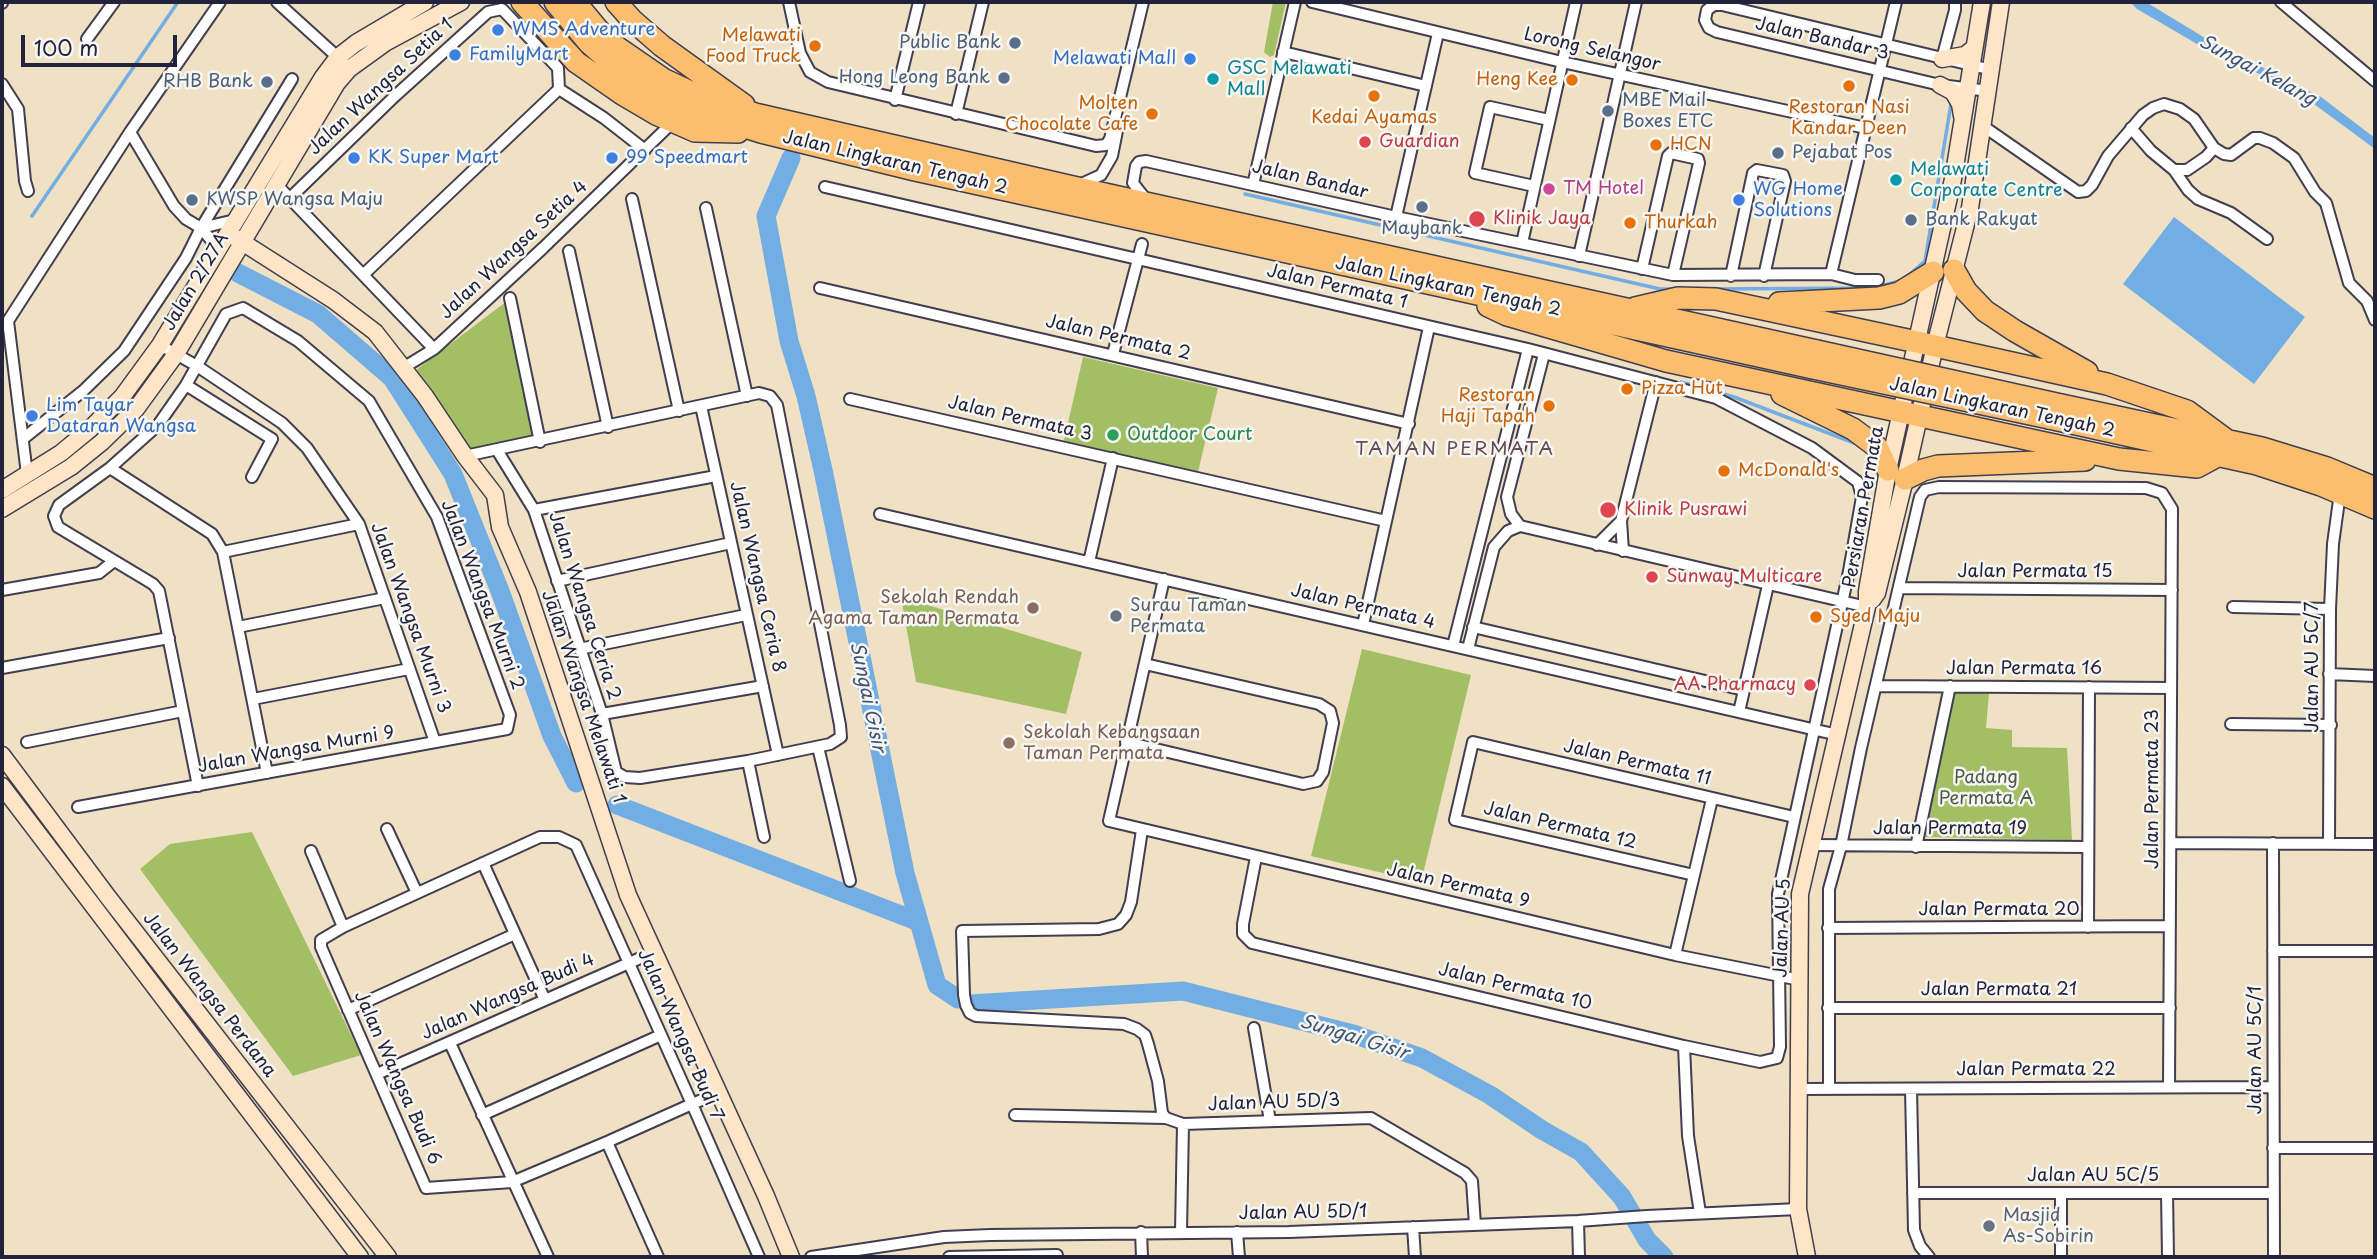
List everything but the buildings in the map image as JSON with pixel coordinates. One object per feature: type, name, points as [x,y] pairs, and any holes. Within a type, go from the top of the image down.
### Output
[{"type":"highway","name":"Jalan Lingkaran Tengah 2","points":[[555,2],[589,43],[607,59],[656,92],[689,109],[1073,187],[1629,309],[1815,359]]},
{"type":"highway","name":"Jalan Lingkaran Tengah 2","points":[[575,2],[600,32],[618,48],[663,79],[758,123],[915,170],[1452,288],[1815,359],[2223,447],[2303,460],[2375,488]]},
{"type":"highway","points":[[616,2],[662,46],[691,65],[758,123]]},
{"type":"highway","points":[[529,6],[583,68],[622,94],[673,122],[695,131],[758,123]]},
{"type":"highway","points":[[1749,305],[1879,298],[1899,293],[1943,271],[1985,310],[2015,331],[2107,384]]},
{"type":"highway","points":[[1452,288],[1507,315],[1666,361],[2119,459],[2197,467],[2223,447],[2187,411],[2107,384],[1716,299],[1678,298],[1629,309]]},
{"type":"highway","points":[[1835,397],[1855,397],[1866,390],[1875,380],[1879,367],[1878,354],[1872,341],[1862,332],[1849,327]]},
{"type":"highway","points":[[1985,357],[1970,363],[1955,377],[1951,388],[1952,401],[1964,416],[2001,433]]},
{"type":"highway","points":[[1751,379],[1853,429],[1877,447],[1897,474],[1938,466],[2119,459]]},
{"type":"highway","name":"Jalan Lingkaran Tengah 2","points":[[2223,447],[2267,467],[2375,508]]},
{"type":"main road","name":"Jalan 2/27A","points":[[2,491],[61,453],[122,397],[160,345],[212,260],[277,185],[337,83],[344,63],[356,43],[425,2]]},
{"type":"main road","name":"Jalan 2/27A","points":[[2,509],[71,467],[136,409],[176,354],[235,232],[306,103],[344,63],[461,2]]},
{"type":"main road","points":[[1943,271],[1953,179],[1982,2]]},
{"type":"main road","points":[[1943,271],[1970,208],[2001,2]]},
{"type":"main road","points":[[1942,59],[1965,55],[1974,48]]},
{"type":"main road","points":[[1940,85],[1953,92],[1961,104],[1963,119]]},
{"type":"main road","name":"Jalan Wangsa Melawati 1","points":[[235,232],[375,332],[425,396],[495,495],[500,527],[528,592],[628,895],[766,1196],[791,1257]]},
{"type":"main road","name":"Persiaran Permata","points":[[1867,607],[1867,591],[1897,474],[1943,271]]},
{"type":"main road","name":"Jalan AU 5","points":[[1807,1257],[1798,1209],[1800,894],[1867,607]]},
{"type":"main road","name":"Jalan Wangsa Perdana","points":[[2,755],[108,897],[387,1257]]},
{"type":"main road","points":[[2,786],[360,1257]]},
{"type":"street","points":[[87,39],[114,2]]},
{"type":"street","points":[[27,474],[8,321],[130,132],[220,2]]},
{"type":"street","points":[[277,2],[344,63]]},
{"type":"street","points":[[789,2],[800,52],[810,72],[828,82],[895,100],[1101,145],[1110,139],[1143,2]]},
{"type":"street","points":[[895,100],[919,2]]},
{"type":"street","points":[[956,114],[983,2]]},
{"type":"street","points":[[1253,185],[1295,2]]},
{"type":"street","name":"Lorong Selangor","points":[[1312,2],[1562,62],[1866,128]]},
{"type":"street","points":[[1522,243],[1576,2]]},
{"type":"street","points":[[1578,256],[1636,2]]},
{"type":"street","points":[[1831,274],[1896,2]]},
{"type":"street","points":[[1942,59],[1955,2]]},
{"type":"street","points":[[2281,2],[2375,81]]},
{"type":"street","name":"Jalan Bandar 3","points":[[1989,91],[1940,85],[1717,32],[1709,28],[1705,20],[1707,10],[1714,5],[1722,5],[1992,70]]},
{"type":"street","name":"Jalan Wangsa Setia 1","points":[[291,197],[395,96],[488,12],[502,9],[558,68],[559,89]]},
{"type":"street","points":[[1396,217],[1438,33]]},
{"type":"street","points":[[1283,52],[1426,86]]},
{"type":"street","points":[[24,438],[83,391],[124,351],[186,258],[201,228],[292,79]]},
{"type":"street","points":[[1073,187],[1101,175],[1112,156],[1124,103],[1125,80]]},
{"type":"street","points":[[2,84],[18,109],[24,181],[28,191]]},
{"type":"street","points":[[364,274],[559,89],[604,118],[645,150]]},
{"type":"street","points":[[1983,126],[2078,192],[2086,191],[2092,186],[2108,156],[2131,128],[2153,108],[2164,104],[2180,109],[2194,119],[2214,148],[2231,155],[2247,141],[2260,138],[2273,143],[2294,158],[2315,192],[2326,203],[2350,283],[2367,301],[2375,320]]},
{"type":"street","points":[[1534,186],[1475,173],[1490,107],[1549,120]]},
{"type":"street","name":"Jalan Wangsa Setia 4","points":[[403,368],[434,349],[673,122]]},
{"type":"street","points":[[2131,128],[2174,170],[2188,190],[2198,198],[2231,213],[2267,239]]},
{"type":"street","points":[[130,132],[174,206],[201,228],[212,242],[212,260]]},
{"type":"street","points":[[1101,145],[1106,166]]},
{"type":"street","points":[[2174,170],[2187,170],[2214,148]]},
{"type":"street","points":[[1642,269],[1668,156],[1671,153],[1698,159],[1699,163],[1673,275]]},
{"type":"street","name":"Jalan Bandar","points":[[1149,204],[1133,183],[1133,172],[1139,162],[1146,161],[1673,275],[1831,274],[1855,280],[1878,280]]},
{"type":"street","points":[[1731,276],[1753,173],[1757,170],[1783,175],[1785,181],[1764,276]]},
{"type":"street","points":[[277,185],[434,349]]},
{"type":"street","name":"Jalan Permata 1","points":[[825,187],[1528,349],[1656,382]]},
{"type":"street","points":[[632,198],[679,411]]},
{"type":"street","points":[[706,208],[747,396]]},
{"type":"street","points":[[1130,217],[1142,244]]},
{"type":"street","points":[[1112,354],[1142,244],[1163,224]]},
{"type":"street","points":[[201,228],[235,232]]},
{"type":"street","points":[[569,251],[608,427]]},
{"type":"street","name":"Jalan Permata 2","points":[[820,288],[1409,424]]},
{"type":"street","points":[[510,298],[540,442]]},
{"type":"street","name":"Jalan Wangsa Murni 2","points":[[197,366],[226,314],[243,308],[298,341],[369,401],[437,517],[510,715]]},
{"type":"street","points":[[1363,625],[1429,327]]},
{"type":"street","name":"Jalan Wangsa Murni 3","points":[[160,345],[282,422],[307,448],[359,524],[435,742]]},
{"type":"street","points":[[1453,646],[1528,349]]},
{"type":"street","points":[[1520,526],[1511,514],[1507,497],[1544,354]]},
{"type":"street","points":[[197,366],[158,425],[110,468],[59,505],[54,516],[58,527],[152,584],[159,591],[198,786]]},
{"type":"street","points":[[1623,551],[1620,521],[1656,382]]},
{"type":"street","name":"Persiaran Permata","points":[[1656,382],[1716,398],[1812,448],[1858,482],[1863,497],[1778,894],[1778,976]]},
{"type":"street","points":[[186,385],[272,439]]},
{"type":"street","points":[[465,456],[759,393],[770,396],[776,405],[841,737],[831,744],[748,761],[764,837]]},
{"type":"street","name":"Jalan Permata 3","points":[[850,399],[1386,521]]},
{"type":"street","name":"Jalan Wangsa Ceria 8","points":[[701,406],[778,755]]},
{"type":"street","points":[[252,477],[282,422]]},
{"type":"street","name":"Jalan Wangsa Ceria 2","points":[[497,450],[534,510],[602,714],[616,772],[625,777],[640,778],[748,761]]},
{"type":"street","points":[[1089,562],[1113,458]]},
{"type":"street","points":[[110,468],[212,534],[223,552],[267,773]]},
{"type":"street","points":[[534,510],[716,476]]},
{"type":"street","name":"Jalan Permata 23","points":[[1899,588],[1920,497],[1925,490],[1939,487],[2146,488],[2162,493],[2172,509],[2169,1087]]},
{"type":"street","name":"Jalan AU 5C/7","points":[[2329,843],[2330,609],[2333,544],[2340,493]]},
{"type":"street","name":"Jalan Permata 4","points":[[880,514],[1838,735]]},
{"type":"street","points":[[1597,545],[1620,521]]},
{"type":"street","points":[[223,552],[359,524]]},
{"type":"street","points":[[1468,649],[1494,547],[1508,531],[1520,526],[1867,607]]},
{"type":"street","points":[[558,581],[731,543]]},
{"type":"street","points":[[2,590],[99,573],[114,561]]},
{"type":"street","points":[[1145,664],[1319,704],[1330,711],[1333,723],[1322,772],[1317,781],[1303,784],[1126,742],[1164,579]]},
{"type":"street","points":[[1739,712],[1768,585]]},
{"type":"street","points":[[1829,1089],[1829,889],[1899,588]]},
{"type":"street","name":"Jalan Permata 15","points":[[1899,588],[2172,590]]},
{"type":"street","points":[[238,627],[385,598]]},
{"type":"street","points":[[2234,607],[2330,609]]},
{"type":"street","points":[[579,649],[746,615]]},
{"type":"street","points":[[1474,627],[1744,690]]},
{"type":"street","points":[[2,668],[169,638]]},
{"type":"street","points":[[253,699],[409,669]]},
{"type":"street","points":[[2329,674],[2375,676]]},
{"type":"street","points":[[602,714],[763,686]]},
{"type":"street","name":"Jalan Permata 16","points":[[1877,686],[2171,688]]},
{"type":"street","points":[[1916,847],[1950,686]]},
{"type":"street","points":[[2088,927],[2089,687]]},
{"type":"street","points":[[27,742],[183,711]]},
{"type":"street","name":"Jalan Wangsa Murni 9","points":[[78,807],[507,729],[510,715]]},
{"type":"street","points":[[2231,724],[2331,725]]},
{"type":"street","name":"Jalan Permata 9","points":[[1126,742],[1109,821],[1675,955],[1800,980]]},
{"type":"street","name":"Jalan Permata 11","points":[[1473,742],[1794,817]]},
{"type":"street","name":"Jalan Permata 12","points":[[1473,742],[1455,820],[1694,876]]},
{"type":"street","points":[[818,747],[850,881]]},
{"type":"street","points":[[1675,955],[1712,799]]},
{"type":"street","points":[[387,829],[417,893]]},
{"type":"street","points":[[1142,830],[1130,902],[1126,915],[1118,924],[1099,929],[962,931],[964,995],[970,1013],[986,1018],[1124,1024],[1137,1029],[1145,1035],[1148,1044],[1158,1082],[1162,1113],[1166,1118]]},
{"type":"street","name":"Jalan Wangsa Budi 7","points":[[483,863],[540,837],[559,837],[576,845],[760,1257]]},
{"type":"street","points":[[2171,843],[2375,844]]},
{"type":"street","name":"Jalan AU 5C/1","points":[[2273,843],[2274,1257]]},
{"type":"street","name":"Jalan Permata 19","points":[[1811,845],[2088,847]]},
{"type":"street","points":[[311,851],[343,927],[483,863],[545,1000]]},
{"type":"street","name":"Jalan Permata 10","points":[[1256,857],[1243,924],[1243,934],[1252,943],[1684,1046],[1760,1062],[1777,1058],[1780,1047],[1778,976]]},
{"type":"street","name":"Jalan Permata 20","points":[[1828,928],[2170,926]]},
{"type":"street","name":"Jalan Wangsa Budi 6","points":[[343,927],[321,940],[321,947],[425,1188],[512,1182]]},
{"type":"street","points":[[348,1010],[515,934]]},
{"type":"street","name":"Jalan Wangsa Budi 4","points":[[377,1074],[654,951]]},
{"type":"street","points":[[2273,951],[2375,951]]},
{"type":"street","name":"Jalan Permata 21","points":[[1828,1008],[2170,1008]]},
{"type":"street","points":[[1254,1028],[1270,1121]]},
{"type":"street","points":[[482,1115],[661,1035]]},
{"type":"street","points":[[450,1043],[548,1257]]},
{"type":"street","points":[[1684,1046],[1688,1136],[1700,1213]]},
{"type":"street","name":"Jalan Permata 22","points":[[1799,1089],[2273,1087]]},
{"type":"street","points":[[1911,1088],[1914,1230],[1920,1246],[1929,1257]]},
{"type":"street","points":[[512,1182],[718,1093]]},
{"type":"street","name":"Jalan AU 5D/3","points":[[1015,1115],[1166,1118],[1184,1124],[1371,1118],[1465,1173],[1472,1181],[1475,1225]]},
{"type":"street","points":[[1181,1232],[1184,1124]]},
{"type":"street","points":[[607,1142],[658,1257]]},
{"type":"street","points":[[2273,1149],[2375,1148]]},
{"type":"street","points":[[2061,1193],[2062,1257]]},
{"type":"street","name":"Jalan AU 5C/5","points":[[1913,1194],[2274,1193]]},
{"type":"street","points":[[2167,1194],[2168,1257]]},
{"type":"street","name":"Jalan AU 5D/1","points":[[811,1257],[944,1237],[1475,1225],[1798,1209]]},
{"type":"street","points":[[1577,1221],[1579,1257]]},
{"type":"street","points":[[1413,1227],[1415,1257]]},
{"type":"street","points":[[1237,1232],[1238,1257]]},
{"type":"street","points":[[944,1237],[947,1257],[1057,1256],[1056,1233]]},
{"type":"street","points":[[1142,1233],[1142,1257]]},
{"type":"green space","points":[[1273,2],[1286,2],[1274,55],[1270,57],[1264,52]]},
{"type":"green space","points":[[507,301],[538,439],[470,455],[416,370]]},
{"type":"green space","points":[[1083,357],[1218,388],[1197,476],[1063,445]]},
{"type":"green space","points":[[901,597],[1082,652],[1066,714],[916,682]]},
{"type":"green space","points":[[1362,649],[1471,675],[1421,882],[1311,856]]},
{"type":"green space","name":"Padang Permata A","points":[[1955,693],[1989,693],[1986,728],[2012,730],[2012,747],[2067,748],[2072,840],[1925,837]]},
{"type":"green space","points":[[252,832],[361,1055],[293,1076],[140,869],[170,844]]},
{"type":"water","name":"Sungai Kelang","points":[[2130,2],[2146,2],[2210,41],[2321,97],[2375,138],[2375,149],[2299,93],[2197,44],[2137,9]]},
{"type":"water","points":[[2174,217],[2305,317],[2254,384],[2123,284]]},
{"type":"waterway","points":[[32,216],[178,2]]},
{"type":"waterway","points":[[1909,275],[1925,261],[1951,104]]},
{"type":"waterway","name":"Sungai Gisir","points":[[791,158],[766,216],[789,341],[806,396],[823,470],[905,873],[937,985],[958,999]]},
{"type":"waterway","points":[[1245,194],[1660,289],[1673,289]]},
{"type":"waterway","points":[[238,273],[318,314],[392,378],[453,474],[500,591],[552,736],[576,783]]},
{"type":"waterway","points":[[1712,289],[1872,288],[1900,281]]},
{"type":"waterway","points":[[1681,382],[1734,397],[1857,444]]},
{"type":"waterway","points":[[617,805],[919,922]]},
{"type":"waterway","name":"Sungai Gisir","points":[[970,1004],[1183,991],[1353,1034],[1422,1058],[1490,1095],[1581,1152],[1622,1197],[1647,1240],[1664,1257]]},
{"type":"place","name":"WMS Adventure","points":[[498,30]]},
{"type":"place","name":"Public Bank","points":[[1015,43]]},
{"type":"place","name":"Melawati Food Truck","points":[[815,46]]},
{"type":"place","name":"FamilyMart","points":[[455,55]]},
{"type":"place","name":"Melawati Mall","points":[[1190,59]]},
{"type":"place","name":"Hong Leong Bank","points":[[1004,78]]},
{"type":"place","name":"GSC Melawati Mall","points":[[1213,79]]},
{"type":"place","name":"Heng Kee","points":[[1572,80]]},
{"type":"place","name":"RHB Bank","points":[[267,82]]},
{"type":"place","name":"Restoran Nasi Kandar Deen","points":[[1849,86]]},
{"type":"place","name":"Kedai Ayamas","points":[[1374,96]]},
{"type":"place","name":"MBE Mail Boxes ETC","points":[[1608,111]]},
{"type":"place","name":"Molten Chocolate Cafe","points":[[1152,114]]},
{"type":"place","name":"Guardian","points":[[1365,142]]},
{"type":"place","name":"HCN","points":[[1656,145]]},
{"type":"place","name":"Pejabat Pos","points":[[1778,153]]},
{"type":"place","name":"KK Super Mart","points":[[354,158]]},
{"type":"place","name":"99 Speedmart","points":[[612,158]]},
{"type":"place","name":"Melawati Corporate Centre","points":[[1896,180]]},
{"type":"place","name":"TM Hotel","points":[[1549,189]]},
{"type":"place","name":"KWSP Wangsa Maju","points":[[192,200]]},
{"type":"place","name":"WG Home Solutions","points":[[1739,200]]},
{"type":"place","name":"Maybank","points":[[1422,207]]},
{"type":"place","name":"Klinik Jaya","points":[[1477,219]]},
{"type":"place","name":"Bank Rakyat","points":[[1911,220]]},
{"type":"place","name":"Thurkah","points":[[1630,223]]},
{"type":"place","name":"Pizza Hut","points":[[1627,389]]},
{"type":"place","name":"Restoran Haji Tapah","points":[[1549,406]]},
{"type":"place","name":"Lim Tayar Dataran Wangsa","points":[[32,416]]},
{"type":"place","name":"Outdoor Court","points":[[1113,435]]},
{"type":"place","name":"McDonald's","points":[[1724,471]]},
{"type":"place","name":"Klinik Pusrawi","points":[[1608,510]]},
{"type":"place","name":"Sunway Multicare","points":[[1652,577]]},
{"type":"place","name":"Sekolah Rendah Agama Taman Permata","points":[[1033,608]]},
{"type":"place","name":"Surau Taman Permata","points":[[1116,616]]},
{"type":"place","name":"Syed Maju","points":[[1816,617]]},
{"type":"place","name":"AA Pharmacy","points":[[1810,685]]},
{"type":"place","name":"Sekolah Kebangsaan Taman Permata","points":[[1009,743]]},
{"type":"place","name":"Masjid As-Sobirin","points":[[1989,1226]]},
{"type":"district","name":"TAMAN PERMATA","points":[[1455,450]]}]
